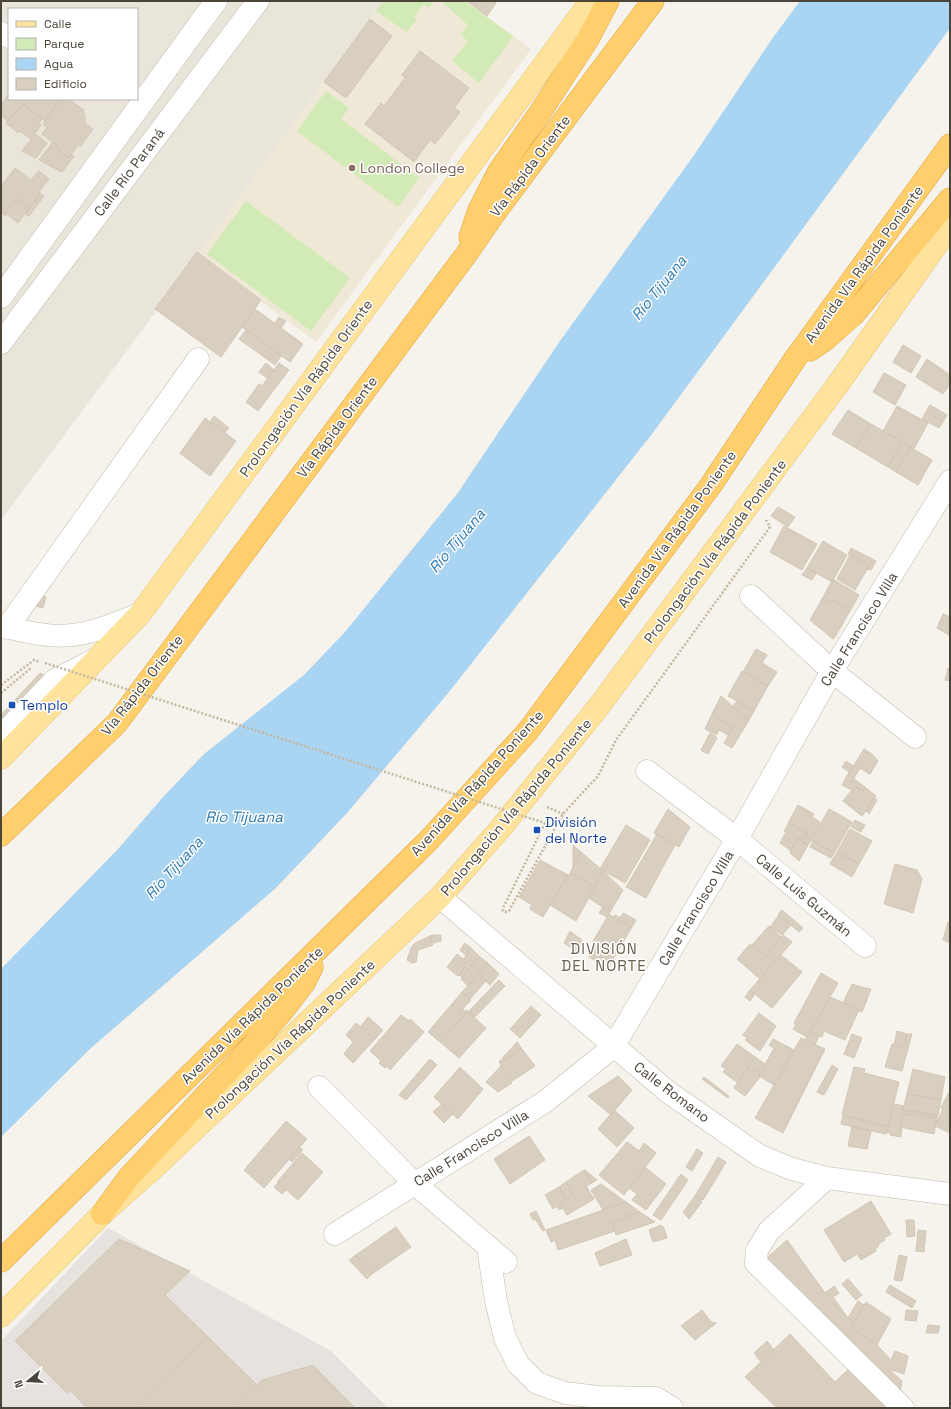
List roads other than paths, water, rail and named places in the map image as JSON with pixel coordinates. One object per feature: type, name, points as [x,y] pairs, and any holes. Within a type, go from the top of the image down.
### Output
[{"type":"highway","points":[[465,256],[479,210],[499,171],[540,114],[588,39],[608,1]]},
{"type":"highway","name":"Vía Rápida Oriente","points":[[1,835],[116,723],[465,256],[494,214],[653,1]]},
{"type":"highway","name":"Avenida Vía Rápida Poniente","points":[[1,1261],[428,841],[528,731],[711,485],[795,359],[950,145]]},
{"type":"highway","points":[[795,359],[826,339],[853,315],[950,199]]},
{"type":"highway","points":[[102,1214],[129,1177],[281,1013],[304,983],[324,944]]},
{"type":"main road","name":"Prolongación Vía Rápida Oriente","points":[[1,758],[140,614],[591,1]]},
{"type":"main road","name":"Prolongación Vía Rápida Poniente","points":[[1,1316],[102,1214],[157,1165],[440,897],[500,828],[600,705],[836,387],[950,226]]},
{"type":"street","name":"Calle Río Paraná","points":[[138,94],[216,1]]},
{"type":"street","name":"Calle Río Paraná","points":[[1,343],[162,126],[258,1]]},
{"type":"street","name":"Calle Río Paraná","points":[[5,283],[130,103]]},
{"type":"street","points":[[130,103],[162,126]]},
{"type":"street","points":[[5,283],[37,293]]},
{"type":"street","points":[[140,614],[96,630],[72,636],[49,635],[4,627],[198,359]]},
{"type":"street","name":"Calle Francisco Villa","points":[[334,1234],[546,1101],[613,1046],[737,838],[832,671],[950,482]]},
{"type":"street","points":[[751,596],[832,671],[915,737]]},
{"type":"street","points":[[1,736],[55,680],[97,659]]},
{"type":"street","name":"Calle Luis Guzmán","points":[[647,771],[737,838],[865,946]]},
{"type":"street","name":"Calle Romano","points":[[440,897],[668,1092],[760,1156],[792,1169],[827,1178],[950,1194]]},
{"type":"street","points":[[319,1087],[414,1183],[506,1262]]},
{"type":"street","points":[[827,1178],[769,1231],[757,1250],[756,1263],[903,1408]]},
{"type":"street","points":[[488,1247],[496,1301],[505,1338],[518,1364],[537,1383],[565,1392],[591,1396],[656,1398],[672,1408]]},
{"type":"water","name":"Rio Tijuana","points":[[800,1],[950,1],[950,28],[652,434],[449,692],[347,813],[276,888],[91,1048],[1,1137],[1,969],[118,849],[164,796],[204,754],[304,675],[345,632],[457,494],[560,341],[692,158],[772,39]]},
{"type":"place","name":"London College","points":[[352,168]]},
{"type":"place","name":"Templo","points":[[12,705]]},
{"type":"place","name":"División del Norte","points":[[537,830]]},
{"type":"district","name":"DIVISIÓN DEL NORTE","points":[[604,958]]},
{"type":"water label","name":"Río Tijuana","points":[[659,288]]},
{"type":"water label","name":"Río Tijuana","points":[[457,541]]},
{"type":"water label","name":"Río Tijuana","points":[[174,868]]}]
